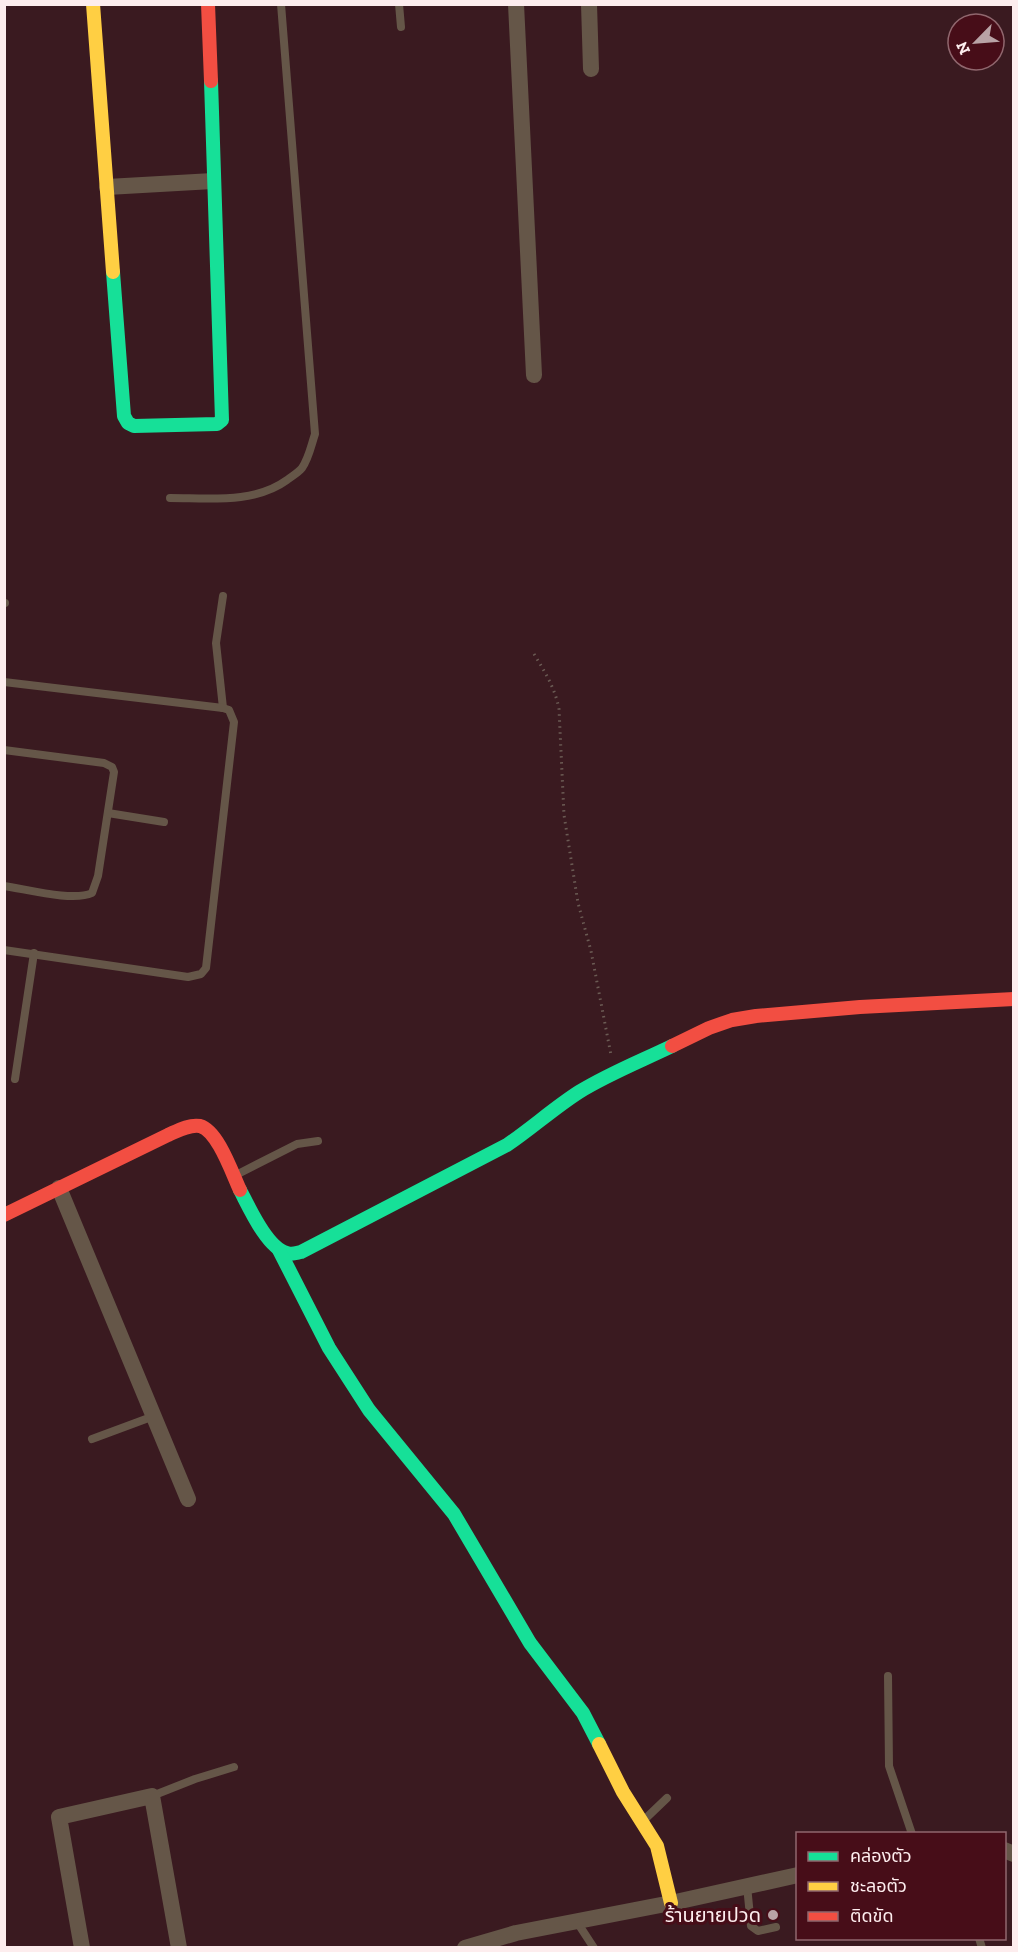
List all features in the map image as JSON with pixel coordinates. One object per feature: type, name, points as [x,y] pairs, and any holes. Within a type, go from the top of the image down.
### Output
[{"type":"street","points":[[93,4],[126,420],[131,426],[217,424],[222,420],[208,4]]},
{"type":"street","points":[[516,4],[534,375]]},
{"type":"street","points":[[589,4],[591,69]]},
{"type":"street","points":[[107,187],[213,181]]},
{"type":"street","points":[[279,1250],[287,1253],[304,1251],[469,1166],[531,1129],[558,1106],[581,1091],[709,1028],[732,1020],[860,1007],[1014,999]]},
{"type":"street","points":[[4,1215],[168,1135],[200,1125],[209,1130],[265,1235],[279,1250],[329,1347],[369,1410],[454,1514],[530,1643],[583,1713],[623,1792],[657,1846],[671,1903]]},
{"type":"street","points":[[59,1188],[188,1499]]},
{"type":"street","points":[[82,1947],[59,1817],[152,1796],[179,1947]]},
{"type":"street","points":[[465,1947],[497,1943],[516,1933],[671,1903],[796,1875]]},
{"type":"lane","points":[[170,498],[232,498],[257,494],[282,483],[300,470],[308,459],[315,434],[281,4]]},
{"type":"lane","points":[[399,4],[400,27]]},
{"type":"lane","points":[[223,596],[216,643],[223,708]]},
{"type":"lane","points":[[4,682],[223,708],[229,710],[232,715],[234,729],[206,968],[201,974],[188,977],[4,950]]},
{"type":"lane","points":[[4,750],[108,764],[114,772],[98,876],[92,893],[84,897],[70,896],[4,886]]},
{"type":"lane","points":[[108,813],[164,822]]},
{"type":"lane","points":[[15,1079],[34,953]]},
{"type":"lane","points":[[234,1176],[297,1144],[318,1142]]},
{"type":"lane","points":[[92,1439],[154,1416]]},
{"type":"lane","points":[[888,1676],[890,1766],[912,1832]]},
{"type":"lane","points":[[152,1796],[234,1767]]},
{"type":"lane","points":[[642,1823],[667,1798]]},
{"type":"lane","points":[[747,1886],[751,1926],[758,1931],[777,1927]]},
{"type":"lane","points":[[577,1922],[594,1947]]},
{"type":"path","points":[[534,654],[551,681],[560,709],[564,815],[578,903],[591,951],[616,1074]]},
{"type":"traffic: fast","points":[[113,272],[124,416],[128,423],[134,426],[217,424],[222,420],[211,81]]},
{"type":"traffic: fast","points":[[240,1190],[259,1226],[272,1243],[289,1254],[301,1252],[507,1145],[590,1085],[672,1046]]},
{"type":"traffic: fast","points":[[279,1250],[329,1348],[369,1410],[454,1514],[530,1643],[583,1713],[599,1744]]},
{"type":"traffic: slow","points":[[93,4],[113,272]]},
{"type":"traffic: slow","points":[[599,1744],[623,1792],[657,1846],[671,1903]]},
{"type":"traffic: jam","points":[[208,4],[211,81]]},
{"type":"traffic: jam","points":[[672,1046],[709,1028],[732,1020],[756,1016],[860,1007],[1014,999]]},
{"type":"traffic: jam","points":[[4,1215],[168,1135],[192,1126],[207,1129],[213,1136],[224,1153],[240,1190]]},
{"type":"place","name":"ร้านยายปวด","points":[[773,1915]]}]
